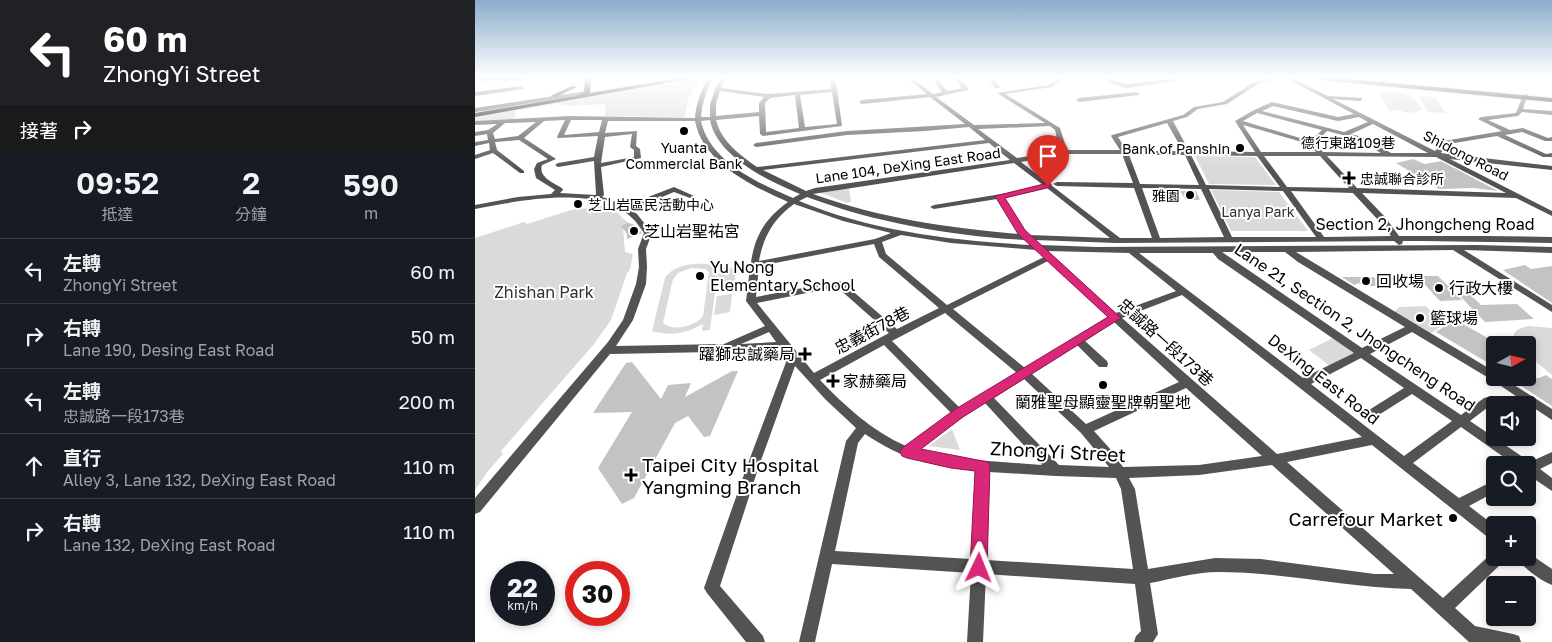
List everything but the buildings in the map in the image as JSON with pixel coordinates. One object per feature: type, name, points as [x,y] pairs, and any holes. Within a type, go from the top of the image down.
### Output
[{"type":"main road","points":[[475,114],[510,108]]},
{"type":"street","points":[[475,114],[497,108]]},
{"type":"street","points":[[475,114],[510,108]]},
{"type":"street","points":[[697,119],[699,108]]},
{"type":"street","points":[[711,108],[711,117]]},
{"type":"street","points":[[762,108],[763,134],[840,125],[837,108]]},
{"type":"street","points":[[799,108],[802,129]]},
{"type":"street","points":[[948,108],[1132,251]]},
{"type":"street","points":[[1023,108],[1048,125],[1058,129],[1064,152]]},
{"type":"street","points":[[1157,240],[1125,153],[1115,136],[1185,116],[1193,109],[1199,108]]},
{"type":"street","points":[[1238,121],[1263,108]]},
{"type":"street","points":[[1290,108],[1338,119],[1361,116]]},
{"type":"street","name":"Shidong Road","points":[[1346,108],[1552,214]]},
{"type":"street","points":[[1509,132],[1481,119],[1518,114],[1519,110],[1552,112]]},
{"type":"street","points":[[1256,111],[1360,138],[1389,154]]},
{"type":"street","points":[[475,123],[569,118],[697,119],[762,114]]},
{"type":"street","name":"Section 2, Jhongcheng Road","points":[[711,117],[726,145],[755,169],[805,194],[871,215],[972,232],[1027,237],[1118,240],[1483,237],[1552,240]]},
{"type":"street","points":[[558,165],[638,158],[637,149],[633,148],[635,132],[560,137],[569,118]]},
{"type":"street","points":[[475,144],[520,138],[543,119]]},
{"type":"street","points":[[596,198],[600,195],[597,162],[601,134],[607,119]]},
{"type":"street","name":"Section 2, Jhongcheng Road","points":[[697,119],[708,145],[730,167],[749,180],[823,213],[900,232],[968,242],[1039,248],[1132,251],[1454,248],[1552,250]]},
{"type":"street","points":[[647,128],[657,120]]},
{"type":"street","points":[[1169,120],[1229,239]]},
{"type":"street","points":[[475,134],[490,132],[504,121]]},
{"type":"street","points":[[1238,121],[1311,143],[1398,238],[1401,249]]},
{"type":"street","points":[[1238,121],[1259,154],[1322,239]]},
{"type":"street","points":[[1345,134],[1373,122]]},
{"type":"street","points":[[756,145],[845,134],[971,126],[1048,125]]},
{"type":"street","points":[[1311,143],[1326,129]]},
{"type":"street","points":[[1436,155],[1446,142],[1523,130],[1550,140]]},
{"type":"street","points":[[490,132],[494,151],[522,172]]},
{"type":"street","points":[[1498,134],[1545,156],[1552,155]]},
{"type":"street","points":[[520,138],[553,159],[539,164],[537,169],[539,176],[559,190],[555,195]]},
{"type":"street","points":[[755,169],[991,141]]},
{"type":"street","points":[[475,157],[494,151]]},
{"type":"street","name":"Lane 104, DeXing East Road","points":[[792,200],[815,190],[1016,161],[1047,154],[1064,152],[1125,153]]},
{"type":"street","name":"德行東路109巷","points":[[1125,153],[1436,155],[1552,168]]},
{"type":"street","points":[[1057,184],[1354,190],[1517,196]]},
{"type":"street","points":[[934,206],[1048,186]]},
{"type":"street","points":[[626,209],[674,189],[691,196]]},
{"type":"street","points":[[475,207],[513,199],[555,195],[596,198],[626,209],[645,227],[648,233],[643,242],[643,267],[635,302],[628,320],[607,350],[475,508]]},
{"type":"street","name":"忠誠路一段173巷","points":[[999,196],[1021,232],[1272,459],[1477,638]]},
{"type":"street","points":[[792,200],[779,211],[759,243],[751,301],[836,284],[841,285],[896,334]]},
{"type":"street","points":[[756,264],[877,241],[900,232]]},
{"type":"street","points":[[877,241],[882,255],[970,330],[1025,373],[1085,430],[1107,454],[1128,489],[1150,634],[1142,642]]},
{"type":"street","points":[[1454,248],[1552,310]]},
{"type":"street","name":"Lane 21, Section 2, Jhongcheng Road","points":[[1216,250],[1221,257],[1511,456]]},
{"type":"street","points":[[1288,250],[1411,328],[1486,372]]},
{"type":"street","name":"DeXing East Road","points":[[1132,251],[1486,527]]},
{"type":"street","name":"忠義街78巷","points":[[811,379],[1049,257]]},
{"type":"street","points":[[907,452],[959,414],[1115,318],[1184,291]]},
{"type":"street","name":"ZhongYi Street","points":[[751,301],[811,379],[864,427],[891,445],[907,452],[951,462],[983,466],[1120,474],[1200,470],[1374,440]]},
{"type":"street","points":[[723,347],[770,328]]},
{"type":"street","points":[[1302,384],[1411,328]]},
{"type":"street","points":[[885,340],[959,414]]},
{"type":"street","points":[[1078,340],[1103,364]]},
{"type":"street","points":[[607,350],[764,347],[783,344]]},
{"type":"street","points":[[757,642],[712,588],[753,466],[793,358]]},
{"type":"street","points":[[1085,430],[1187,383]]},
{"type":"street","points":[[1508,386],[1552,415]]},
{"type":"street","points":[[1373,413],[1412,388]]},
{"type":"street","points":[[986,397],[1056,471]]},
{"type":"street","points":[[1404,463],[1486,402]]},
{"type":"street","points":[[807,642],[852,441],[864,427]]},
{"type":"street","points":[[1536,464],[1552,458]]},
{"type":"street","points":[[975,642],[983,466]]},
{"type":"street","name":"Lane 21, Section 2, Jhongcheng Road","points":[[1536,473],[1552,485]]},
{"type":"street","points":[[1458,505],[1486,491]]},
{"type":"street","points":[[826,557],[1142,577],[1155,573],[1224,565],[1261,566],[1375,581],[1414,582]]},
{"type":"street","points":[[1443,608],[1488,566]]},
{"type":"street","points":[[1536,566],[1552,578]]},
{"type":"street","points":[[1477,638],[1513,642]]},
{"type":"green space","points":[[605,108],[687,108],[685,117],[605,116]]},
{"type":"green space","points":[[1387,108],[1422,108],[1423,110],[1410,113],[1393,109],[1393,111],[1389,111]]},
{"type":"green space","points":[[1426,108],[1443,108],[1446,113],[1428,112]]},
{"type":"green space","points":[[515,110],[516,116],[512,120],[475,122],[475,118]]},
{"type":"green space","points":[[1195,156],[1255,157],[1276,185],[1209,184]]},
{"type":"green space","points":[[849,188],[851,202],[847,203],[821,193]]},
{"type":"green space","name":"Lanya Park","points":[[1211,190],[1279,192],[1308,231],[1231,231]]},
{"type":"green space","name":"Zhishan Park","points":[[607,203],[630,224],[623,228],[625,252],[633,254],[630,270],[627,273],[611,320],[594,344],[501,451],[503,454],[475,490],[475,238],[524,222],[527,224],[571,210],[598,207]]},
{"type":"green space","points":[[719,262],[710,330],[702,331],[703,324],[678,333],[652,331],[665,278],[669,273],[686,265],[712,265]],"holes":[[[691,268],[705,269],[709,272],[703,316],[695,323],[684,327],[667,326],[663,323],[673,279],[678,273]]]},
{"type":"green space","points":[[736,267],[735,283],[717,286],[719,269]]},
{"type":"green space","points":[[732,294],[730,312],[714,315],[717,296]]},
{"type":"green space","name":"籃球場","points":[[1426,306],[1443,325],[1430,334],[1394,312],[1399,307]]},
{"type":"green space","points":[[1528,326],[1552,328],[1552,375],[1536,362],[1536,336],[1513,336],[1515,332]]},
{"type":"green space","points":[[1333,338],[1355,353],[1330,366],[1309,350]]},
{"type":"green space","points":[[952,429],[960,450],[929,446]]},
{"type":"place","name":"Yuanta Commercial Bank","points":[[684,131]]},
{"type":"place","name":"Bank of Panshin","points":[[1240,148]]},
{"type":"place","name":"忠誠聯合診所","points":[[1349,178]]},
{"type":"place","name":"雅園","points":[[1190,195]]},
{"type":"place","name":"芝山岩區民活動中心","points":[[578,204]]},
{"type":"place","name":"芝山岩聖祐宮","points":[[634,231]]},
{"type":"place","name":"Yu Nong Elementary School","points":[[700,276]]},
{"type":"place","name":"回收場","points":[[1366,281]]},
{"type":"place","name":"行政大樓","points":[[1439,288]]},
{"type":"place","name":"籃球場","points":[[1420,318]]},
{"type":"place","name":"躍獅忠誠藥局","points":[[805,354]]},
{"type":"place","name":"家赫藥局","points":[[833,381]]},
{"type":"place","name":"蘭雅聖母顯靈聖牌朝聖地","points":[[1103,385]]},
{"type":"place","name":"Taipei City Hospital Yangming Branch","points":[[631,475]]},
{"type":"place","name":"Carrefour Market","points":[[1453,518]]},
{"type":"route","points":[[979,568],[983,466],[951,462],[907,452],[959,414],[1115,318],[1021,232],[999,196],[1048,186]]}]
